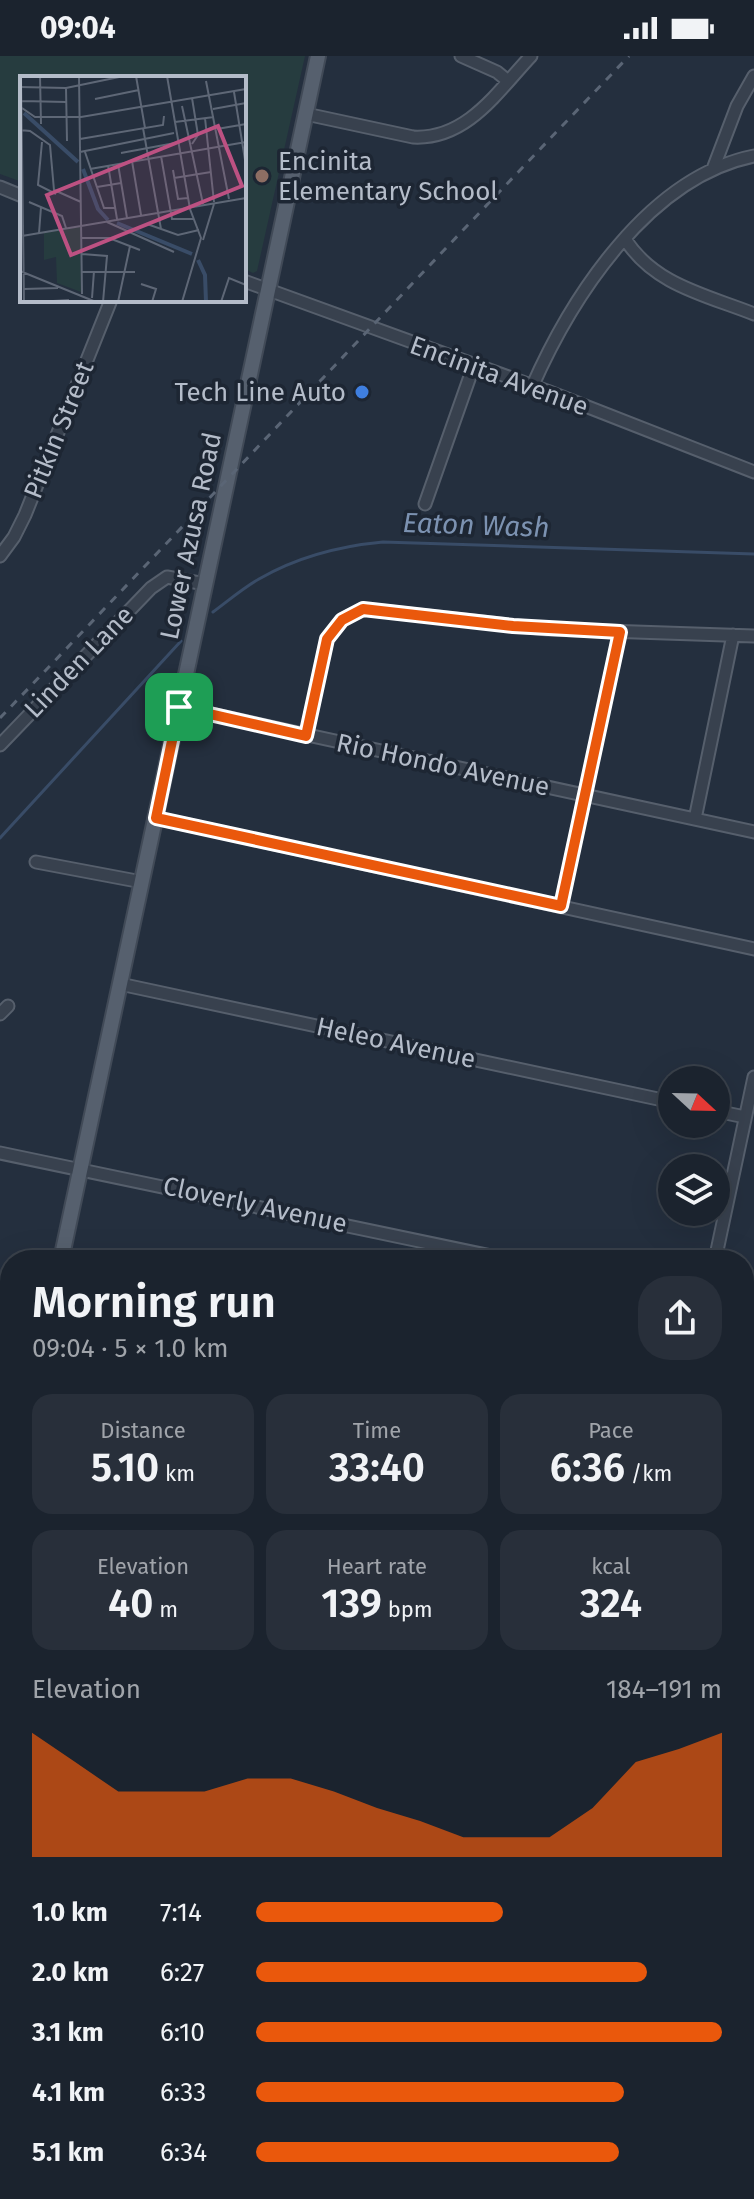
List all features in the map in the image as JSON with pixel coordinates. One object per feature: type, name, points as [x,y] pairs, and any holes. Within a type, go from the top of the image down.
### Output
[{"type":"main road","name":"Lower Azusa Road","points":[[63,1250],[318,56]]},
{"type":"street","points":[[461,56],[497,72],[508,81]]},
{"type":"street","points":[[306,114],[428,138],[456,129],[470,120],[531,56]]},
{"type":"street","points":[[713,169],[737,106],[754,76]]},
{"type":"street","points":[[532,387],[550,344],[569,313],[605,261],[625,239],[652,211],[713,169],[754,156]]},
{"type":"street","points":[[0,187],[20,195]]},
{"type":"street","points":[[625,239],[636,257],[661,277],[754,314]]},
{"type":"street","name":"Encinita Avenue","points":[[246,282],[754,472]]},
{"type":"street","name":"Pitkin Street","points":[[0,556],[25,515],[110,302]]},
{"type":"street","points":[[425,504],[474,365]]},
{"type":"street","name":"Linden Lane","points":[[0,745],[151,588],[167,577],[205,584]]},
{"type":"street","points":[[306,736],[327,639],[342,620],[363,609],[513,626],[754,636]]},
{"type":"street","points":[[561,906],[620,632]]},
{"type":"street","points":[[695,819],[733,635]]},
{"type":"street","name":"Rio Hondo Avenue","points":[[179,707],[754,832]]},
{"type":"street","points":[[156,818],[754,949]]},
{"type":"street","points":[[36,862],[142,882]]},
{"type":"street","name":"Heleo Avenue","points":[[120,984],[658,1099]]},
{"type":"street","points":[[717,1250],[754,1077]]},
{"type":"street","points":[[730,1114],[745,1117]]},
{"type":"street","name":"Cloverly Avenue","points":[[0,1153],[463,1250]]},
{"type":"green space","name":"Encinita Elementary School","points":[[0,56],[305,56],[257,271],[253,273],[246,270],[246,76],[20,76],[20,181],[0,174]]},
{"type":"waterway","name":"Eaton Wash","points":[[213,612],[253,583],[288,564],[351,546],[383,542],[754,554]]},
{"type":"waterway","name":"Eaton Wash","points":[[0,838],[181,641]]},
{"type":"railway","points":[[0,718],[629,56]]},
{"type":"place","name":"Encinita Elementary School","points":[[262,176]]},
{"type":"place","name":"Tech Line Auto","points":[[362,392]]},
{"type":"route","points":[[363,609],[513,626],[620,632],[561,906],[156,818],[179,707],[306,736],[327,639],[342,620],[363,609]]}]
